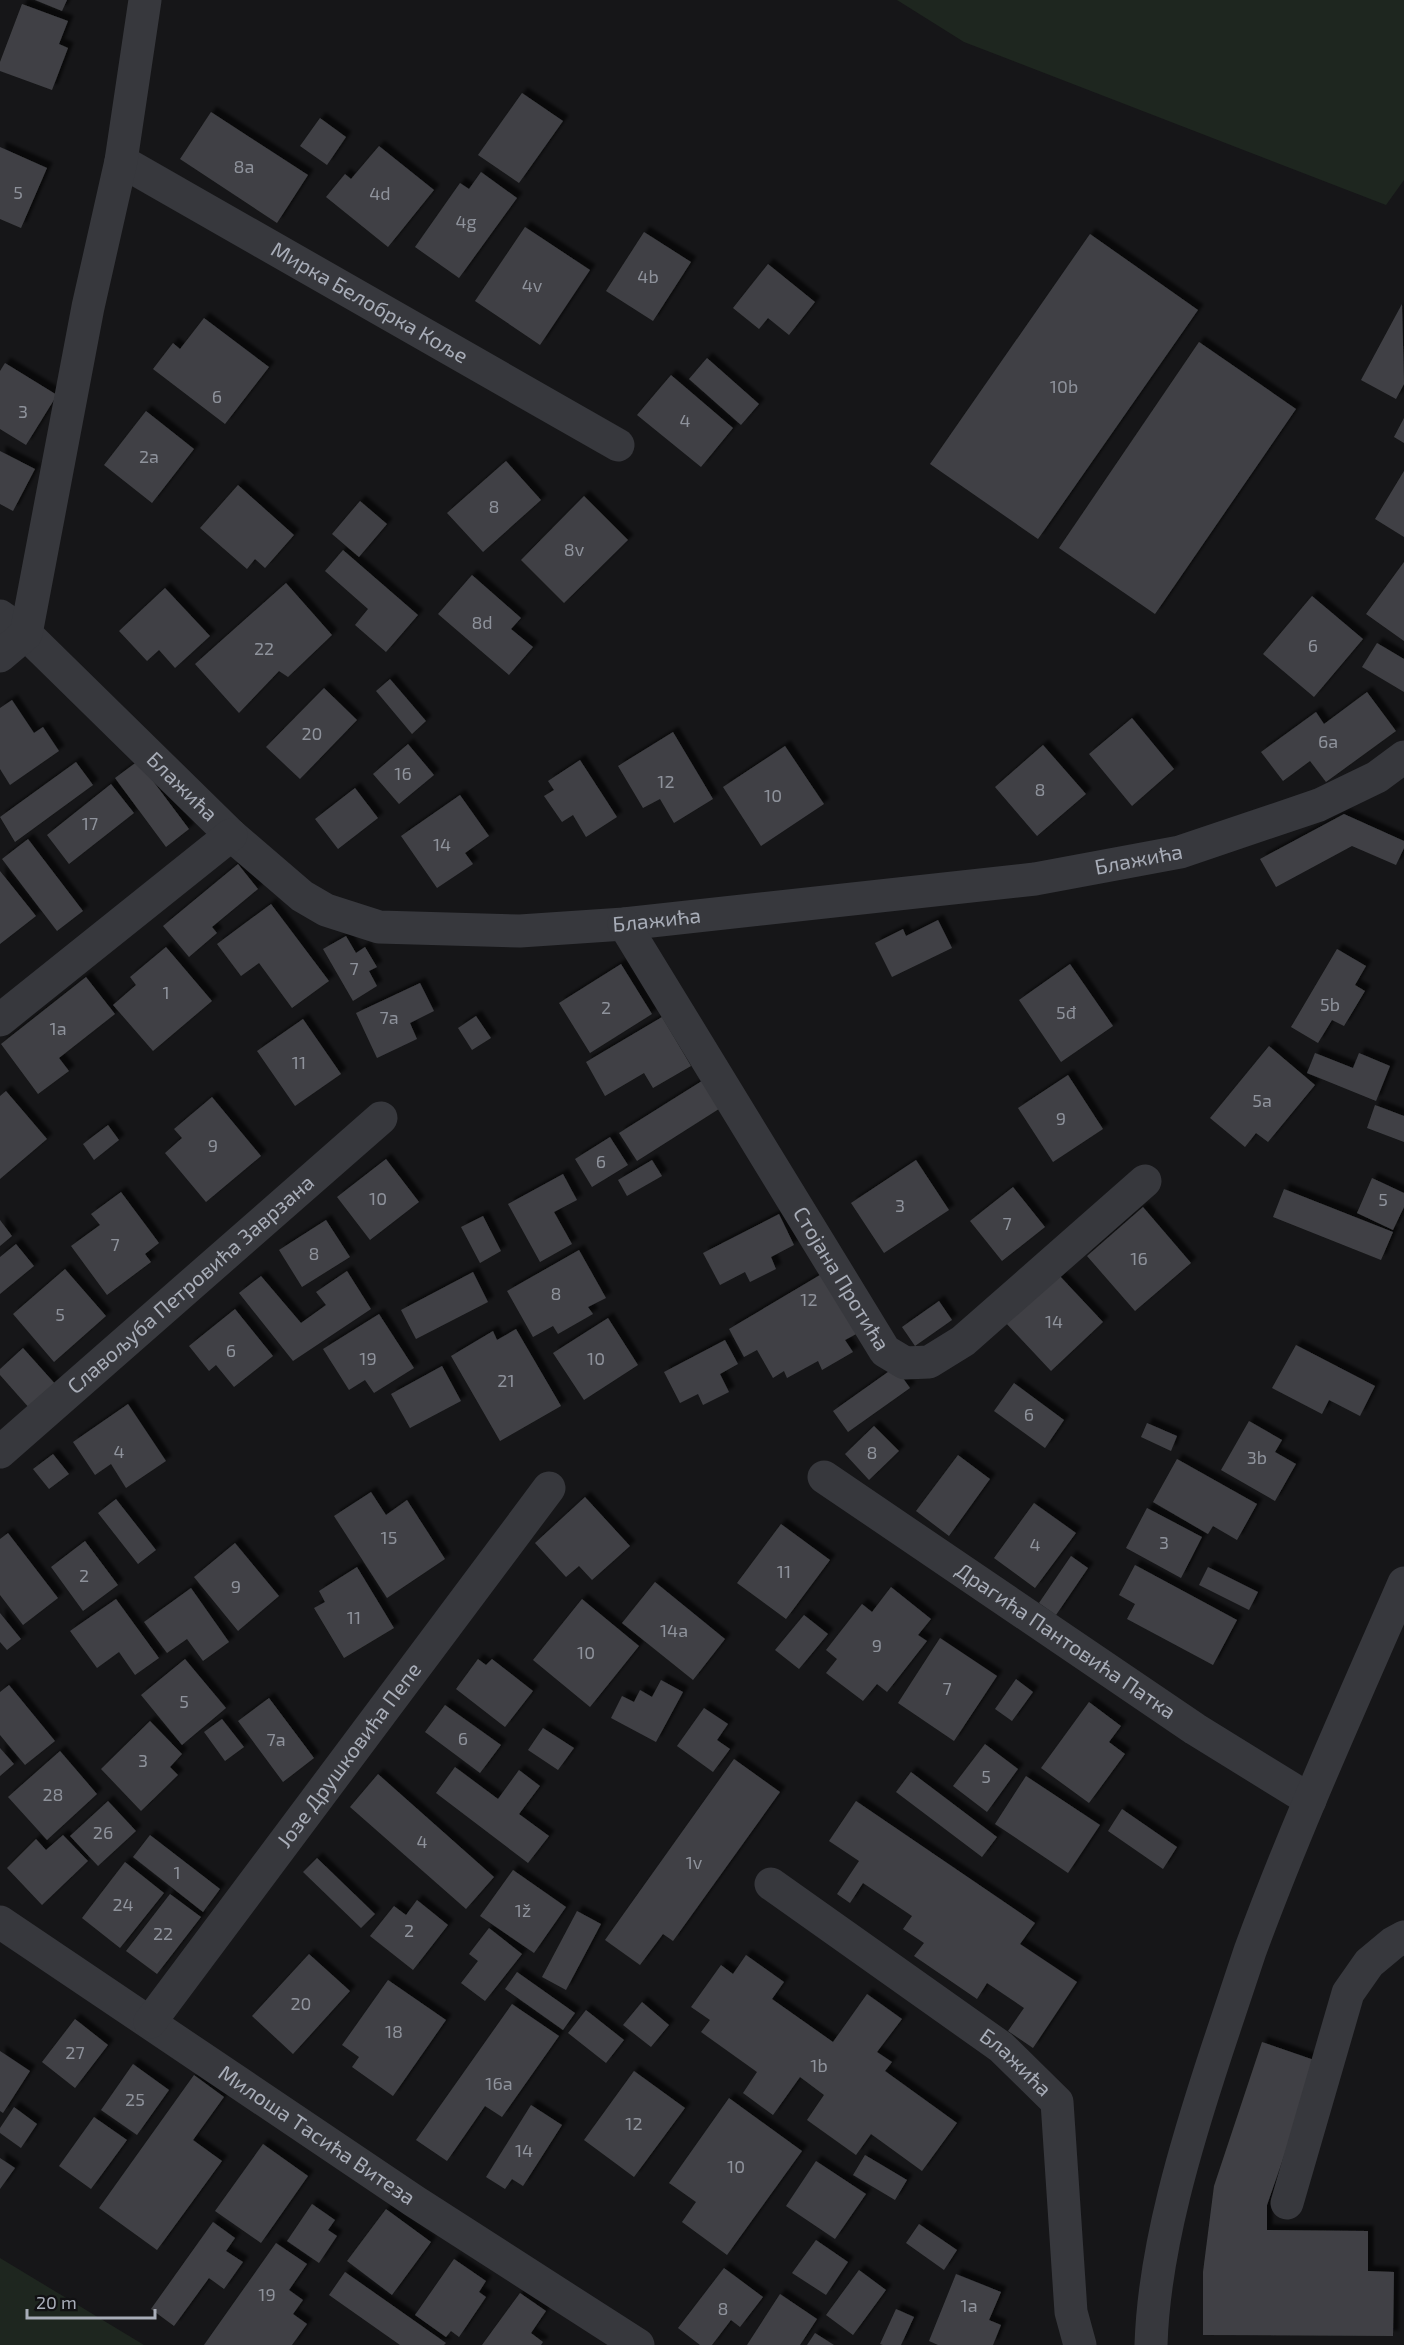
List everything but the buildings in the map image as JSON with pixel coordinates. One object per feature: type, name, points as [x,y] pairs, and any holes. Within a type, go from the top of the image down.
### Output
[{"type":"street","points":[[0,656],[13,625],[121,161],[140,2]]},
{"type":"street","name":"Мирка Белобрка Коље","points":[[121,161],[618,445]]},
{"type":"street","name":"Блажића","points":[[13,625],[231,835],[302,896],[326,910],[379,927],[520,931],[624,924],[1035,879],[1180,852],[1319,805],[1377,777],[1404,757]]},
{"type":"street","points":[[0,1020],[231,835]]},
{"type":"street","name":"Стојана Протића","points":[[624,924],[885,1351],[905,1363],[929,1362],[963,1341],[1145,1181]]},
{"type":"street","name":"Славољуба Петровића Заврзана","points":[[0,1452],[381,1118]]},
{"type":"street","name":"Драгића Пантовића Патка","points":[[824,1477],[1196,1729],[1310,1800]]},
{"type":"street","name":"Јозе Друшковића Пепе","points":[[150,2022],[549,1488]]},
{"type":"street","points":[[1151,2345],[1152,2317],[1171,2208],[1199,2105],[1250,1951],[1310,1800],[1404,1583]]},
{"type":"street","name":"Блажића","points":[[771,1884],[1001,2047],[1057,2102],[1071,2312],[1080,2345]]},
{"type":"street","name":"Милоша Тасића Витеза","points":[[0,1922],[414,2201],[638,2345]]},
{"type":"street","points":[[1287,2203],[1348,1993],[1369,1963],[1404,1937]]},
{"type":"shaded area","points":[[897,0],[1404,0],[1404,180],[1386,205],[964,42]]},
{"type":"shaded area","points":[[0,2258],[144,2345],[0,2345]]}]
